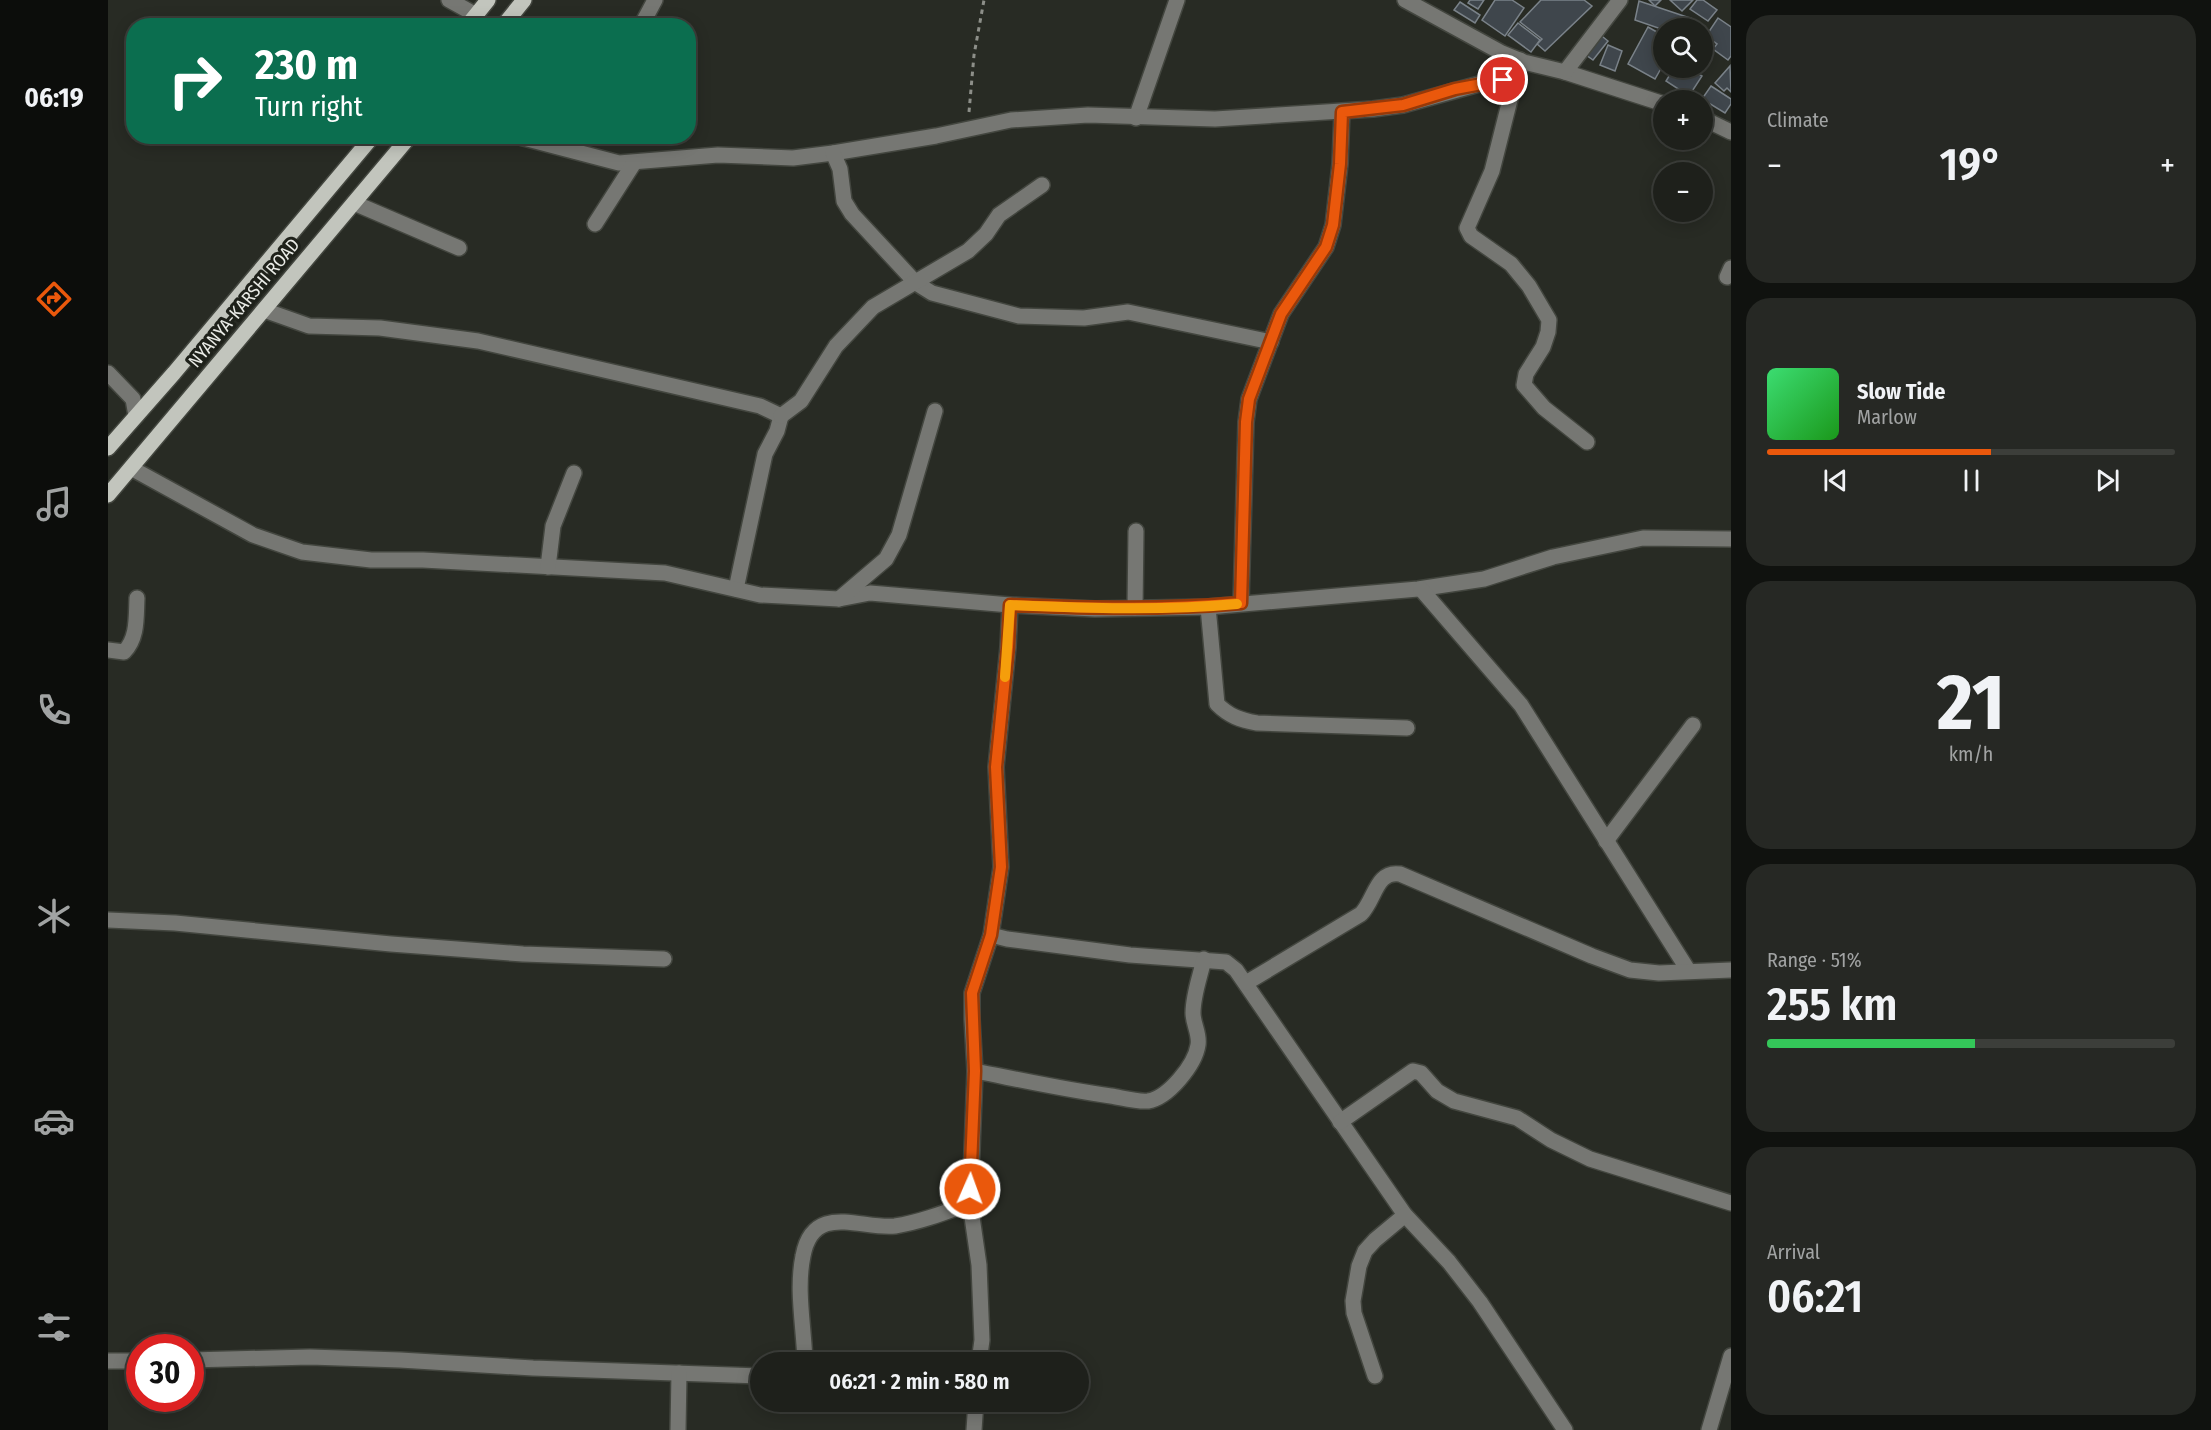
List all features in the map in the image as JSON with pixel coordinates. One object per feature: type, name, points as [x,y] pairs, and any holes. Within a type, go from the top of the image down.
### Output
[{"type":"main road","points":[[473,18],[488,0]]},
{"type":"main road","points":[[509,18],[524,0]]},
{"type":"main road","name":"NYANYA-KARSHI ROAD","points":[[108,448],[366,144]]},
{"type":"main road","name":"NYANYA-KARSHI ROAD","points":[[108,495],[403,144]]},
{"type":"street","points":[[449,0],[469,18]]},
{"type":"street","points":[[645,18],[655,0]]},
{"type":"street","points":[[1136,118],[1176,0]]},
{"type":"street","points":[[1405,0],[1502,53],[1653,100]]},
{"type":"street","points":[[1565,72],[1620,0]]},
{"type":"street","points":[[1520,60],[1492,171],[1467,228],[1471,236],[1511,264],[1529,286],[1549,320],[1543,347],[1526,374],[1524,385],[1544,408],[1587,442]]},
{"type":"street","points":[[543,144],[619,163],[718,155],[793,158],[936,136],[1011,120],[1088,115],[1215,119],[1289,113],[1342,112],[1403,105],[1467,86],[1516,79]]},
{"type":"street","points":[[1241,603],[1246,422],[1249,399],[1281,314],[1326,247],[1333,225],[1340,164],[1342,112]]},
{"type":"street","points":[[1713,123],[1731,132]]},
{"type":"street","points":[[833,153],[840,169],[844,201],[866,230],[916,283],[932,293],[1019,316],[1084,318],[1128,312],[1271,342]]},
{"type":"street","points":[[595,224],[634,163]]},
{"type":"street","points":[[736,589],[765,454],[777,431],[781,416],[801,401],[836,346],[873,307],[968,251],[986,234],[999,215],[1042,185]]},
{"type":"street","points":[[354,203],[459,248]]},
{"type":"street","points":[[264,310],[309,326],[380,328],[478,341],[760,406],[781,416]]},
{"type":"street","points":[[108,373],[133,399],[136,416]]},
{"type":"street","points":[[839,600],[886,559],[899,535],[935,411]]},
{"type":"street","points":[[131,468],[253,535],[302,552],[371,560],[423,560],[665,573],[760,595],[839,600],[870,593],[1010,605],[1095,609],[1208,607],[1421,589],[1484,579],[1553,557],[1643,538],[1730,537]]},
{"type":"street","points":[[548,567],[554,526],[574,473]]},
{"type":"street","points":[[1135,608],[1136,531]]},
{"type":"street","points":[[1421,589],[1521,705],[1688,970]]},
{"type":"street","points":[[108,650],[124,652],[132,644],[136,624],[137,598]]},
{"type":"street","points":[[980,1352],[982,1340],[979,1265],[970,1203],[975,1071],[972,993],[991,935],[1001,867],[996,767],[1010,605]]},
{"type":"street","points":[[1208,607],[1217,704],[1227,714],[1257,723],[1407,728]]},
{"type":"street","points":[[1606,841],[1693,724]]},
{"type":"street","points":[[1246,983],[1361,914],[1369,906],[1383,877],[1391,872],[1630,970],[1659,973],[1731,969]]},
{"type":"street","points":[[108,920],[175,923],[391,944],[524,954],[664,959]]},
{"type":"street","points":[[991,935],[1006,939],[1130,955],[1226,962],[1236,970],[1405,1215],[1449,1262],[1480,1302],[1565,1430]]},
{"type":"street","points":[[975,1071],[1087,1093],[1146,1101],[1160,1098],[1172,1089],[1190,1063],[1198,1046],[1193,1016],[1195,995],[1204,959]]},
{"type":"street","points":[[1340,1122],[1413,1071],[1421,1073],[1437,1091],[1454,1101],[1517,1118],[1551,1140],[1590,1159],[1731,1203]]},
{"type":"street","points":[[804,1352],[800,1281],[803,1254],[812,1234],[826,1224],[844,1221],[891,1226],[915,1222],[970,1203]]},
{"type":"street","points":[[1375,1376],[1354,1313],[1359,1266],[1365,1251],[1405,1215]]},
{"type":"street","points":[[1709,1430],[1731,1356]]},
{"type":"street","points":[[204,1360],[377,1359],[533,1368],[750,1376]]},
{"type":"street","points":[[108,1361],[126,1361]]},
{"type":"street","points":[[678,1430],[680,1373]]},
{"type":"street","points":[[973,1412],[974,1430]]},
{"type":"path","points":[[967,129],[974,55],[984,0]]},
{"type":"building","points":[[1470,0],[1484,0],[1478,9],[1468,3]]},
{"type":"building","points":[[1495,0],[1512,0],[1524,8],[1505,36],[1482,20]]},
{"type":"building","points":[[1541,0],[1584,0],[1592,6],[1545,51],[1537,44],[1542,39],[1520,22]]},
{"type":"building","points":[[1649,0],[1661,0],[1655,6]]},
{"type":"building","points":[[1670,0],[1693,0],[1682,11]]},
{"type":"building","points":[[1697,0],[1703,0],[1717,10],[1710,18],[1704,18],[1690,9]]},
{"type":"building","points":[[1639,1],[1690,18],[1653,18],[1653,26],[1635,20]]},
{"type":"building","points":[[1460,2],[1480,15],[1475,23],[1454,10]]},
{"type":"building","points":[[1718,18],[1731,27],[1731,56],[1728,60],[1713,49],[1717,44],[1713,41],[1713,26]]},
{"type":"building","points":[[1518,23],[1540,40],[1531,52],[1508,35]]},
{"type":"building","points":[[1648,27],[1653,30],[1653,78],[1628,64]]},
{"type":"building","points":[[1598,33],[1608,41],[1593,60],[1582,52]]},
{"type":"building","points":[[1608,45],[1622,51],[1615,71],[1600,65]]},
{"type":"building","points":[[1730,66],[1731,92],[1727,88],[1724,91],[1715,83]]},
{"type":"building","points":[[1668,78],[1701,78],[1693,90],[1680,90],[1666,81]]},
{"type":"building","points":[[1711,86],[1731,99],[1731,104],[1725,113],[1713,106],[1713,90],[1708,90]]},
{"type":"slow traffic","points":[[1005,677],[1010,605],[1095,609],[1208,607],[1237,604]]},
{"type":"route","points":[[970,1189],[975,1071],[972,993],[991,935],[1001,867],[1002,845],[998,821],[996,767],[1010,605],[1095,609],[1208,607],[1241,603],[1246,422],[1249,399],[1281,314],[1326,247],[1333,225],[1340,164],[1342,112],[1403,105],[1455,89],[1503,80]]}]
